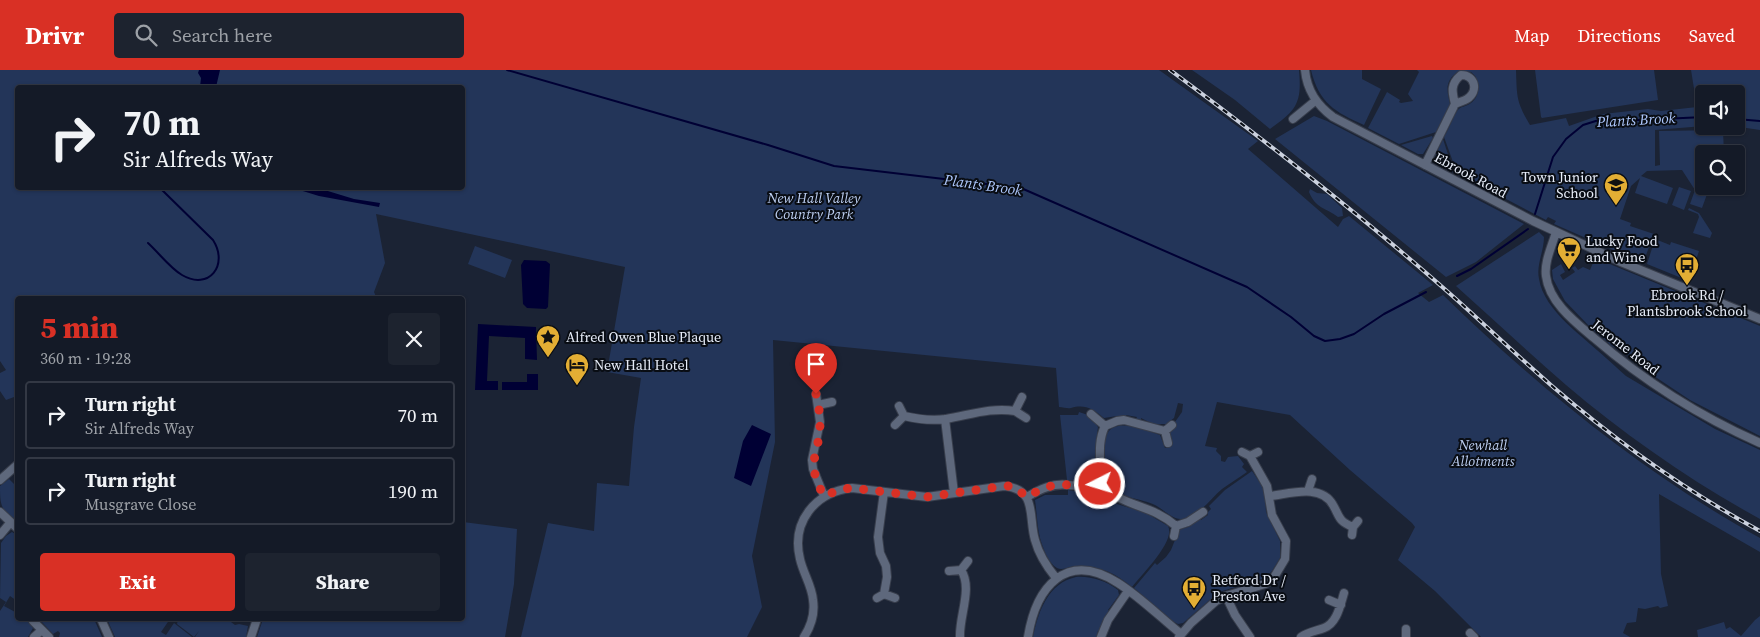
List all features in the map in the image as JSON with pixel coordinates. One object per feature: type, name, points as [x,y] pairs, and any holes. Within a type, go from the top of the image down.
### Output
[{"type":"street","name":"Ebrook Road","points":[[1305,70],[1306,79],[1316,101],[1322,109],[1333,117],[1556,232],[1621,262],[1760,319]]},
{"type":"street","points":[[1293,119],[1316,101]]},
{"type":"street","points":[[1425,165],[1455,104]]},
{"type":"street","name":"Jerome Road","points":[[1556,232],[1546,267],[1546,276],[1556,301],[1567,313],[1612,353],[1654,386],[1691,408],[1760,443]]},
{"type":"street","points":[[816,394],[820,422],[812,460],[813,469],[824,496]]},
{"type":"street","points":[[1015,411],[1022,397]]},
{"type":"street","points":[[818,405],[832,402]]},
{"type":"street","points":[[899,406],[904,416]]},
{"type":"street","points":[[904,416],[919,419],[945,419],[994,409],[1015,411],[1026,418]]},
{"type":"street","points":[[1091,414],[1105,426]]},
{"type":"street","points":[[895,425],[904,416]]},
{"type":"street","points":[[945,419],[954,493]]},
{"type":"street","points":[[1105,426],[1124,420],[1165,431]]},
{"type":"street","points":[[1165,431],[1172,425]]},
{"type":"street","points":[[1100,484],[1102,469],[1100,443],[1105,426]]},
{"type":"street","points":[[1165,431],[1168,443]]},
{"type":"street","points":[[1028,637],[1032,619],[1041,597],[1056,578],[1070,572],[1086,571],[1106,576],[1128,591],[1180,636],[1207,608],[1226,596],[1265,584],[1273,579],[1285,559],[1286,541],[1272,514],[1267,486],[1250,456],[1242,452]]},
{"type":"street","points":[[1250,456],[1258,452]]},
{"type":"street","points":[[0,480],[15,467]]},
{"type":"street","points":[[1308,491],[1312,478]]},
{"type":"street","points":[[1027,497],[1041,489],[1054,485],[1066,484],[1082,487],[1100,484]]},
{"type":"street","points":[[1100,484],[1110,494],[1136,506],[1154,510],[1176,526]]},
{"type":"street","points":[[804,637],[813,614],[813,598],[800,558],[798,548],[799,535],[805,516],[811,508],[824,496],[842,489],[852,488],[927,497],[1013,486],[1027,497],[1031,508],[1036,543],[1046,564],[1056,578]]},
{"type":"street","points":[[1270,496],[1308,491],[1324,496],[1330,500],[1340,520],[1354,528]]},
{"type":"street","points":[[884,492],[878,537],[880,553],[886,566],[887,577],[884,594]]},
{"type":"street","points":[[0,512],[15,527]]},
{"type":"street","points":[[1176,526],[1188,522],[1203,512]]},
{"type":"street","points":[[0,535],[10,523]]},
{"type":"street","points":[[1174,536],[1176,526]]},
{"type":"street","points":[[949,571],[961,570],[968,561]]},
{"type":"street","points":[[960,637],[961,617],[966,594],[965,576],[961,570]]},
{"type":"street","points":[[1101,637],[1108,620],[1128,591]]},
{"type":"street","points":[[1301,637],[1327,627],[1332,622],[1344,593]]},
{"type":"street","points":[[877,598],[884,594],[895,598]]},
{"type":"street","points":[[1226,596],[1250,637]]},
{"type":"street","points":[[1329,600],[1341,604]]},
{"type":"street","points":[[33,621],[49,637]]},
{"type":"street","points":[[102,621],[109,637]]},
{"type":"street","points":[[251,637],[256,621]]},
{"type":"street","points":[[34,637],[42,630]]},
{"type":"green space","name":"New Hall Valley Country Park","points":[[0,70],[1159,70],[1258,141],[1248,149],[1338,227],[1343,219],[1349,216],[1433,285],[1418,293],[1429,302],[1443,295],[1517,363],[1594,427],[1675,486],[1760,538],[1760,552],[1659,494],[1661,574],[1668,606],[1638,608],[1636,622],[1627,623],[1623,633],[1630,637],[1481,637],[1435,591],[1398,560],[1415,527],[1412,523],[1290,415],[1217,402],[1205,446],[1217,448],[1216,451],[1221,456],[1221,461],[1225,462],[1228,457],[1238,456],[1244,464],[1242,467],[1247,472],[1222,489],[1194,515],[1179,519],[1155,505],[1125,496],[1110,486],[1106,477],[1104,445],[1107,435],[1112,429],[1119,426],[1127,426],[1160,435],[1165,448],[1172,446],[1169,432],[1176,426],[1175,422],[1182,412],[1183,404],[1178,403],[1174,418],[1165,425],[1151,425],[1151,423],[1141,418],[1141,420],[1136,419],[1137,417],[1126,415],[1126,417],[1104,418],[1085,407],[1059,407],[1056,368],[773,340],[775,442],[752,556],[762,607],[747,637],[521,637],[548,523],[594,531],[597,483],[629,486],[634,427],[641,378],[607,372],[625,267],[376,214],[385,263],[374,292],[376,296],[15,296],[15,398],[6,400],[0,391],[0,373],[6,370],[0,361]]},
{"type":"green space","points":[[1192,70],[1299,70],[1300,90],[1296,105],[1292,111],[1270,129],[1235,100]]},
{"type":"green space","points":[[1311,70],[1362,70],[1362,79],[1381,89],[1364,125],[1345,116],[1330,105],[1319,91]]},
{"type":"green space","points":[[1417,70],[1516,70],[1518,99],[1530,125],[1566,118],[1569,126],[1603,114],[1648,109],[1661,111],[1695,107],[1695,127],[1655,130],[1655,166],[1660,165],[1659,131],[1695,130],[1695,135],[1723,135],[1724,145],[1695,145],[1695,190],[1682,170],[1647,171],[1641,176],[1673,188],[1667,204],[1635,193],[1640,178],[1631,186],[1620,219],[1631,223],[1630,226],[1654,234],[1643,263],[1554,224],[1556,221],[1548,217],[1546,220],[1457,173],[1444,137],[1458,109],[1471,103],[1477,96],[1477,79],[1471,72],[1459,71],[1451,78],[1448,86],[1450,104],[1436,132],[1399,144],[1368,128],[1387,92],[1400,100],[1399,102],[1401,103],[1413,101],[1408,94],[1419,72]]},
{"type":"green space","points":[[1535,70],[1654,70],[1658,100],[1542,118]]},
{"type":"green space","points":[[1691,70],[1760,70],[1760,130],[1745,128],[1745,85],[1695,85],[1695,95]]},
{"type":"green space","points":[[1314,116],[1524,224],[1476,262],[1446,277],[1275,139]]},
{"type":"green space","points":[[1432,136],[1433,138],[1423,154],[1418,154],[1401,145]]},
{"type":"green space","points":[[1443,139],[1454,173],[1436,162],[1435,156]]},
{"type":"green space","points":[[1679,187],[1691,191],[1684,210],[1672,205]]},
{"type":"green space","points":[[1310,189],[1317,193],[1327,194],[1342,208],[1343,216],[1338,217],[1318,205],[1309,192]]},
{"type":"green space","points":[[1695,190],[1695,195],[1707,195],[1702,208],[1690,204]]},
{"type":"green space","points":[[1689,208],[1699,213],[1712,233],[1710,238],[1693,233],[1699,217],[1698,214],[1688,210]]},
{"type":"green space","points":[[1539,232],[1544,237],[1538,274],[1542,291],[1548,302],[1566,323],[1626,376],[1715,429],[1760,450],[1760,519],[1684,473],[1612,422],[1538,361],[1456,286]]},
{"type":"green space","points":[[1655,239],[1670,245],[1671,242],[1699,251],[1689,281],[1647,264]]},
{"type":"green space","points":[[475,246],[512,260],[505,278],[468,264]]},
{"type":"green space","points":[[1595,258],[1760,326],[1760,436],[1690,400],[1642,368],[1623,350],[1613,347],[1591,328],[1565,301],[1553,279],[1552,270],[1561,264],[1565,272],[1560,275],[1563,280],[1575,272],[1572,268],[1575,266],[1578,270],[1583,267],[1590,270]]},
{"type":"green space","points":[[1079,412],[1088,415],[1098,423],[1096,424],[1098,427],[1096,443],[1098,472],[1090,482],[1067,480],[1060,415],[1078,415]]},
{"type":"green space","points":[[1252,471],[1263,487],[1266,512],[1280,541],[1280,558],[1265,578],[1219,592],[1183,623],[1178,624],[1174,622],[1134,588],[1155,563],[1157,565],[1166,557],[1179,530],[1191,526],[1190,524],[1208,515],[1207,513],[1211,509],[1209,506],[1225,490]]},
{"type":"green space","points":[[9,479],[15,485],[15,520],[2,507],[0,486]]},
{"type":"green space","points":[[1068,490],[1085,493],[1098,491],[1117,504],[1146,513],[1168,526],[1169,532],[1163,548],[1132,587],[1106,571],[1084,566],[1059,569],[1048,559],[1038,529],[1035,500],[1045,495],[1068,495]]},
{"type":"green space","points":[[465,522],[517,529],[514,584],[505,637],[257,637],[262,621],[465,621]]},
{"type":"green space","points":[[12,532],[15,534],[15,600],[10,596],[4,606],[15,612],[15,621],[28,621],[33,628],[28,637],[0,637],[0,611],[6,602],[0,598],[1,543]]},
{"type":"green space","points":[[1076,577],[1098,580],[1118,590],[1119,595],[1108,610],[1110,612],[1096,637],[1033,637],[1041,609],[1051,592],[1066,580]]},
{"type":"green space","points":[[1760,616],[1760,637],[1698,637],[1697,630],[1724,622],[1726,629],[1730,627],[1741,636]]},
{"type":"green space","points":[[41,621],[95,621],[102,637],[59,637],[60,633],[58,631],[53,634]]},
{"type":"green space","points":[[108,621],[169,621],[161,632],[166,635],[174,623],[192,637],[115,637]]},
{"type":"green space","points":[[178,621],[230,621],[235,625],[248,626],[246,637],[195,637],[199,631],[194,637],[177,624]]},
{"type":"shaded area","points":[[199,70],[220,70],[216,85],[200,85],[201,78],[198,73]]},
{"type":"shaded area","points":[[300,190],[325,190],[354,199],[380,203],[379,207],[319,196]]},
{"type":"shaded area","points":[[524,260],[546,261],[550,264],[548,307],[546,309],[527,308],[523,304],[521,265]]},
{"type":"shaded area","points":[[478,324],[536,327],[537,360],[525,359],[525,338],[489,336],[487,381],[498,381],[498,390],[475,390]]},
{"type":"shaded area","points":[[527,374],[538,374],[538,390],[502,390],[502,382],[527,382]]},
{"type":"shaded area","points":[[752,425],[771,434],[751,486],[734,478],[743,441]]},
{"type":"waterway","name":"Plants Brook","points":[[507,70],[768,145],[834,166],[1021,188],[1247,287],[1291,317],[1314,336],[1325,341],[1340,339],[1354,334],[1384,314],[1426,292]]},
{"type":"waterway","name":"Plants Brook","points":[[1535,214],[1553,157],[1566,139],[1583,125],[1599,120],[1695,117]]},
{"type":"waterway","name":"Plants Brook","points":[[1745,120],[1760,121]]},
{"type":"waterway","points":[[148,243],[173,268],[182,275],[192,279],[208,278],[214,273],[217,266],[219,258],[213,240],[162,190]]},
{"type":"waterway","name":"Plants Brook","points":[[1457,276],[1471,269],[1528,229]]},
{"type":"railway","points":[[1170,70],[1273,148],[1374,229],[1454,297],[1552,386],[1626,446],[1705,499],[1760,531]]},
{"type":"place","name":"Town Junior School","points":[[1616,206]]},
{"type":"place","name":"Lucky Food and Wine","points":[[1569,270]]},
{"type":"place","name":"Ebrook Rd / Plantsbrook School","points":[[1687,286]]},
{"type":"place","name":"Alfred Owen Blue Plaque","points":[[548,358]]},
{"type":"place","name":"New Hall Hotel","points":[[577,386]]},
{"type":"place","name":"Retford Dr / Preston Ave","points":[[1194,609]]},
{"type":"route","points":[[816,394],[820,422],[812,460],[815,477],[824,496],[842,489],[852,488],[927,497],[1013,486],[1027,497],[1047,486],[1066,484],[1082,487],[1100,484]]},
{"type":"park label","name":"Newhall Allotments","points":[[1483,454]]}]
